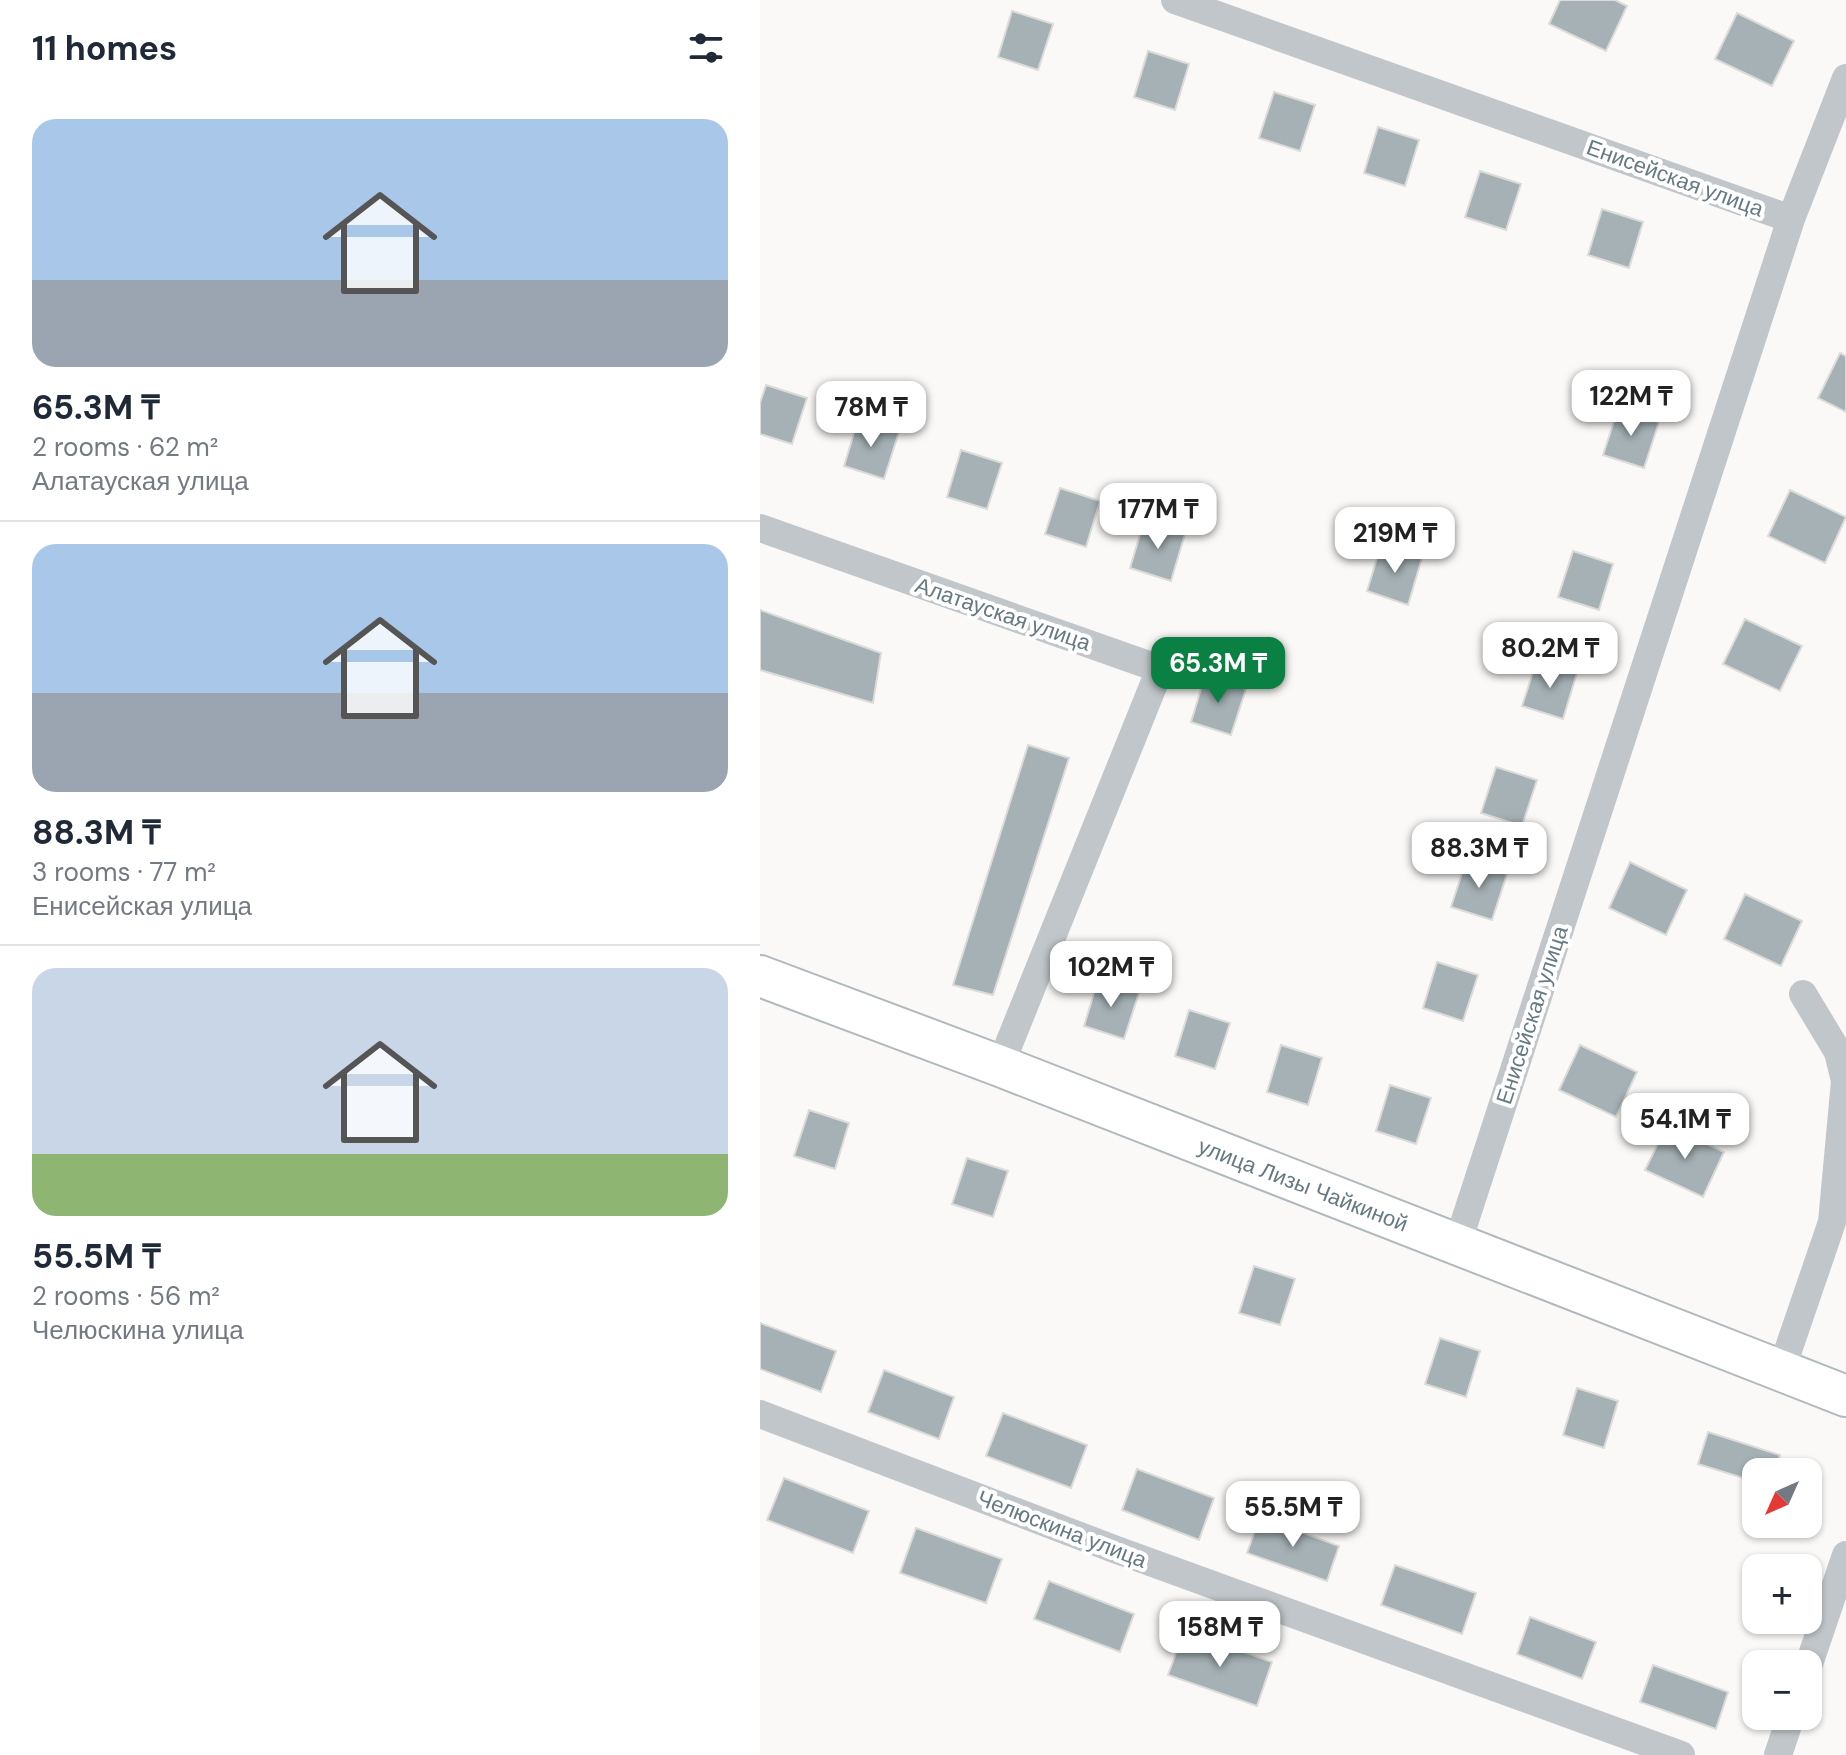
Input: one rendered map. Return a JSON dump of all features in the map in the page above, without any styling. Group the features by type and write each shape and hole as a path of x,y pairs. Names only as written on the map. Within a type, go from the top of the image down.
{"street":[{"name":"Енисейская улица","path":"1175,0 1791,219 1457,1245"},
{"path":"1791,219 1843,96"},
{"name":"Алатауская улица","path":"760,528 1160,669 1000,1066"},
{"name":"улица Лизы Чайкиной","path":"760,976 1000,1066 1846,1396"},
{"path":"1781,1371 1832,1222 1845,1081 1838,1052 1803,994"},
{"name":"Челюскина улица","path":"760,1414 1114,1549 1681,1755"},
{"path":"1814,1650 1846,1555"},
{"path":"1778,1755 1786,1730"}],"building":[{"path":"1560,0 1615,0 1627,6 1606,51 1549,24"},
{"path":"1012,11 1053,24 1038,70 998,57"},
{"path":"1737,13 1794,41 1772,86 1715,59"},
{"path":"1148,51 1189,64 1175,110 1134,97"},
{"path":"1274,92 1315,105 1300,151 1259,138"},
{"path":"1378,127 1419,140 1405,186 1364,173"},
{"path":"1480,171 1521,184 1506,230 1465,217"},
{"path":"1602,209 1643,222 1629,268 1588,255"},
{"path":"1840,353 1846,356 1846,412 1818,398"},
{"path":"766,385 807,398 792,444 760,434 760,403"},
{"path":"1618,409 1659,422 1644,468 1603,455"},
{"path":"858,420 899,432 884,479 844,466"},
{"path":"961,450 1002,463 987,509 947,497"},
{"path":"1060,488 1100,501 1086,547 1045,534"},
{"path":"1790,490 1846,517 1825,563 1768,536"},
{"path":"1144,521 1185,534 1171,581 1130,568"},
{"path":"1381,545 1422,558 1408,605 1367,591"},
{"path":"1573,551 1613,564 1599,610 1558,597"},
{"path":"760,610 881,653 873,703 760,670"},
{"path":"1745,619 1802,646 1780,691 1723,664"},
{"path":"1537,660 1577,673 1563,719 1522,706"},
{"path":"1205,676 1246,689 1231,735 1191,722"},
{"path":"1028,745 1069,758 993,995 953,985"},
{"path":"1496,767 1537,780 1522,826 1481,813"},
{"path":"1466,861 1507,874 1492,920 1451,907"},
{"path":"1630,862 1687,890 1666,935 1609,908"},
{"path":"1745,894 1802,921 1781,966 1724,939"},
{"path":"1437,962 1478,975 1463,1021 1423,1008"},
{"path":"1098,980 1139,993 1124,1039 1084,1026"},
{"path":"1189,1010 1230,1023 1215,1069 1175,1056"},
{"path":"1281,1045 1322,1058 1308,1105 1267,1092"},
{"path":"1580,1045 1637,1072 1616,1117 1559,1090"},
{"path":"1390,1085 1431,1098 1416,1144 1376,1131"},
{"path":"809,1110 849,1123 835,1169 794,1156"},
{"path":"1667,1125 1724,1152 1703,1197 1645,1170"},
{"path":"967,1158 1008,1171 993,1217 952,1204"},
{"path":"1254,1266 1295,1279 1280,1325 1239,1313"},
{"path":"760,1323 836,1351 821,1392 760,1369"},
{"path":"1440,1338 1480,1351 1466,1397 1425,1384"},
{"path":"884,1370 954,1397 939,1439 868,1412"},
{"path":"1577,1388 1618,1401 1604,1448 1563,1435"},
{"path":"1003,1413 1087,1445 1071,1488 986,1456"},
{"path":"1708,1432 1780,1455 1779,1458 1742,1458 1742,1478 1698,1464"},
{"path":"1137,1469 1214,1498 1199,1540 1122,1510"},
{"path":"784,1478 869,1511 853,1553 767,1520"},
{"path":"1260,1517 1339,1546 1327,1581 1247,1553"},
{"path":"916,1528 1002,1559 986,1603 900,1573"},
{"path":"1395,1565 1476,1593 1462,1634 1381,1605"},
{"path":"1049,1581 1134,1614 1120,1652 1034,1619"},
{"path":"1530,1617 1596,1642 1582,1679 1517,1654"},
{"path":"1184,1631 1272,1662 1257,1706 1168,1675"},
{"path":"1653,1665 1728,1692 1716,1729 1640,1702"}]}
